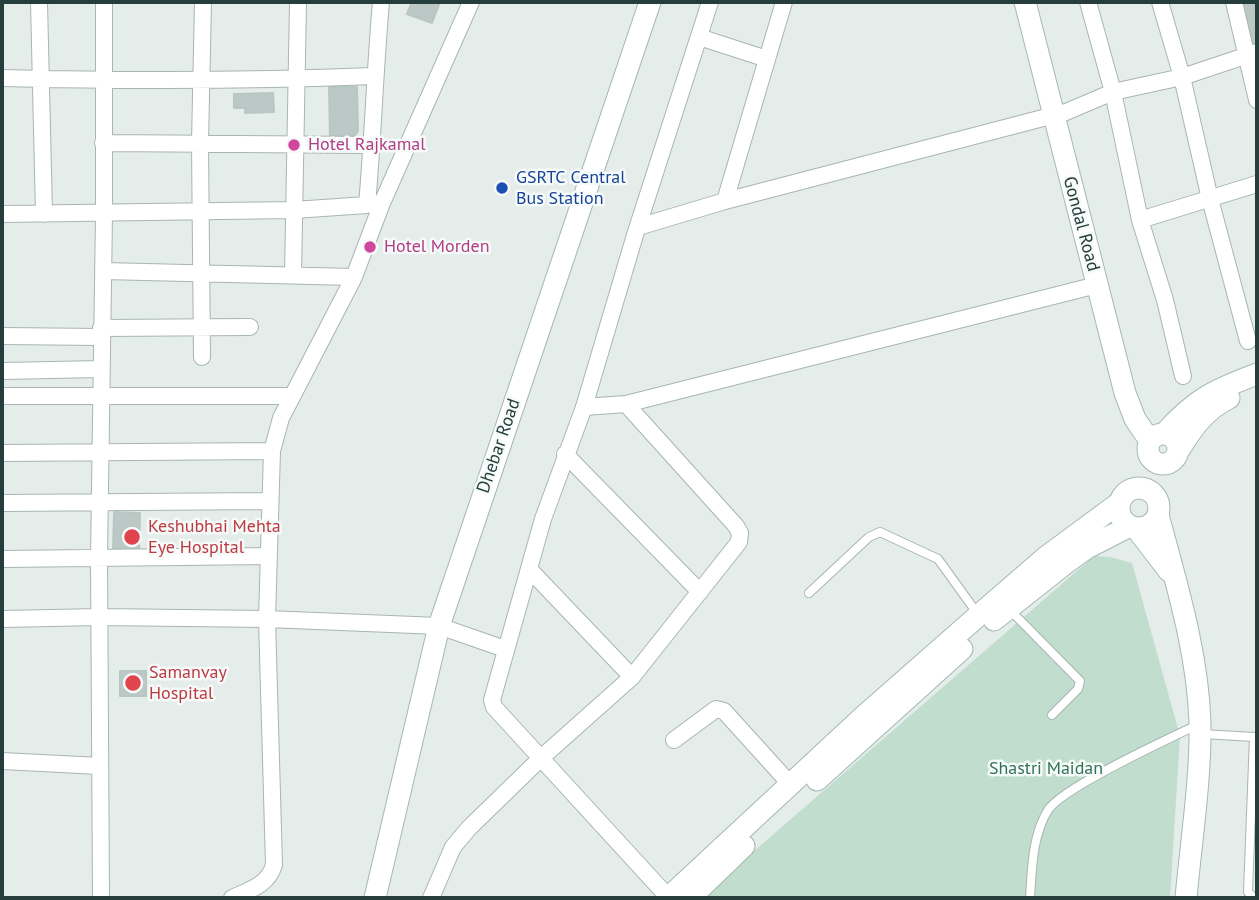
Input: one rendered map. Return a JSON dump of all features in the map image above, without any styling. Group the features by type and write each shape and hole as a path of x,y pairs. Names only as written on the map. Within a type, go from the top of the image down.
{"main road":[{"name":"Dhebar Road","path":"375,898 439,626 650,2"},
{"name":"Gondal Road","path":"1025,2 1135,381 1161,447"},
{"name":"Gondal Road","path":"1040,2 1059,114 1097,285 1129,405 1161,447"},
{"path":"1175,578 1133,527 1120,517 1126,496 1140,472 1190,406 1208,394 1257,374"},
{"path":"690,898 766,825 1009,609 1087,548 1133,527 1149,525 1156,505 1161,447 1213,406 1257,387"},
{"path":"668,898 864,716 1046,557 1126,496 1146,489 1156,505 1193,662 1199,729 1186,898"}],"street":[{"path":"39,2 44,214"},
{"path":"101,898 99,558 104,2"},
{"path":"202,356 203,2"},
{"path":"293,275 298,2"},
{"path":"374,204 374,76 381,2"},
{"path":"232,898 264,883 271,875 274,865 267,619 272,451 275,432 354,277 374,204 471,2"},
{"path":"668,898 494,707 492,699 528,569 565,454 584,407 710,2"},
{"path":"725,201 784,2"},
{"path":"1088,2 1113,92 1140,220 1165,300 1183,376"},
{"path":"1160,2 1182,76 1210,199 1248,341"},
{"path":"1234,2 1252,54 1257,100"},
{"path":"699,37 767,59"},
{"path":"638,227 725,201 1059,114 1113,92 1182,76 1252,54"},
{"path":"2,78 297,79 374,76"},
{"path":"103,143 372,145"},
{"path":"1140,220 1257,184"},
{"path":"2,215 294,209 374,204"},
{"path":"103,271 354,277"},
{"path":"584,407 625,404 1097,285"},
{"path":"2,335 250,327"},
{"path":"2,371 101,369"},
{"path":"2,396 291,396"},
{"path":"431,898 448,857 461,837 541,758 632,677 739,542 740,533 736,526 625,404"},
{"path":"2,453 272,451"},
{"path":"565,454 700,592"},
{"path":"2,503 270,501"},
{"path":"2,559 269,556"},
{"path":"528,569 632,677"},
{"path":"2,619 267,619 439,626 505,649"},
{"path":"674,740 709,713 716,709 724,711 791,785"},
{"path":"2,761 100,766"}],"lane":[{"path":"809,593 869,537 880,532 938,559 979,615"},
{"path":"1009,609 1080,681 1078,689 1052,715"},
{"path":"1030,898 1033,855 1039,830 1049,808 1069,792 1199,729 1256,737 1248,892 1254,898"}],"green space":[{"name":"Shastri Maidan","path":"1094,556 1132,563 1180,736 1170,898 700,898"}],"building":[{"path":"412,2 440,2 432,23 407,14"},
{"path":"1238,2 1257,2 1257,43 1251,44"},
{"path":"329,87 357,87 358,131 354,137 347,140 330,140"},
{"path":"273,93 274,112 245,113 245,108 234,108 234,94"},
{"path":"114,512 140,513 139,552 113,551"},
{"path":"120,671 146,671 146,696 120,696"}],"place":[{"name":"Hotel Rajkamal","path":"294,145"},
{"name":"GSRTC Central Bus Station","path":"502,188"},
{"name":"Hotel Morden","path":"370,247"},
{"name":"Keshubhai Mehta Eye Hospital","path":"132,537"},
{"name":"Samanvay Hospital","path":"133,683"}]}
